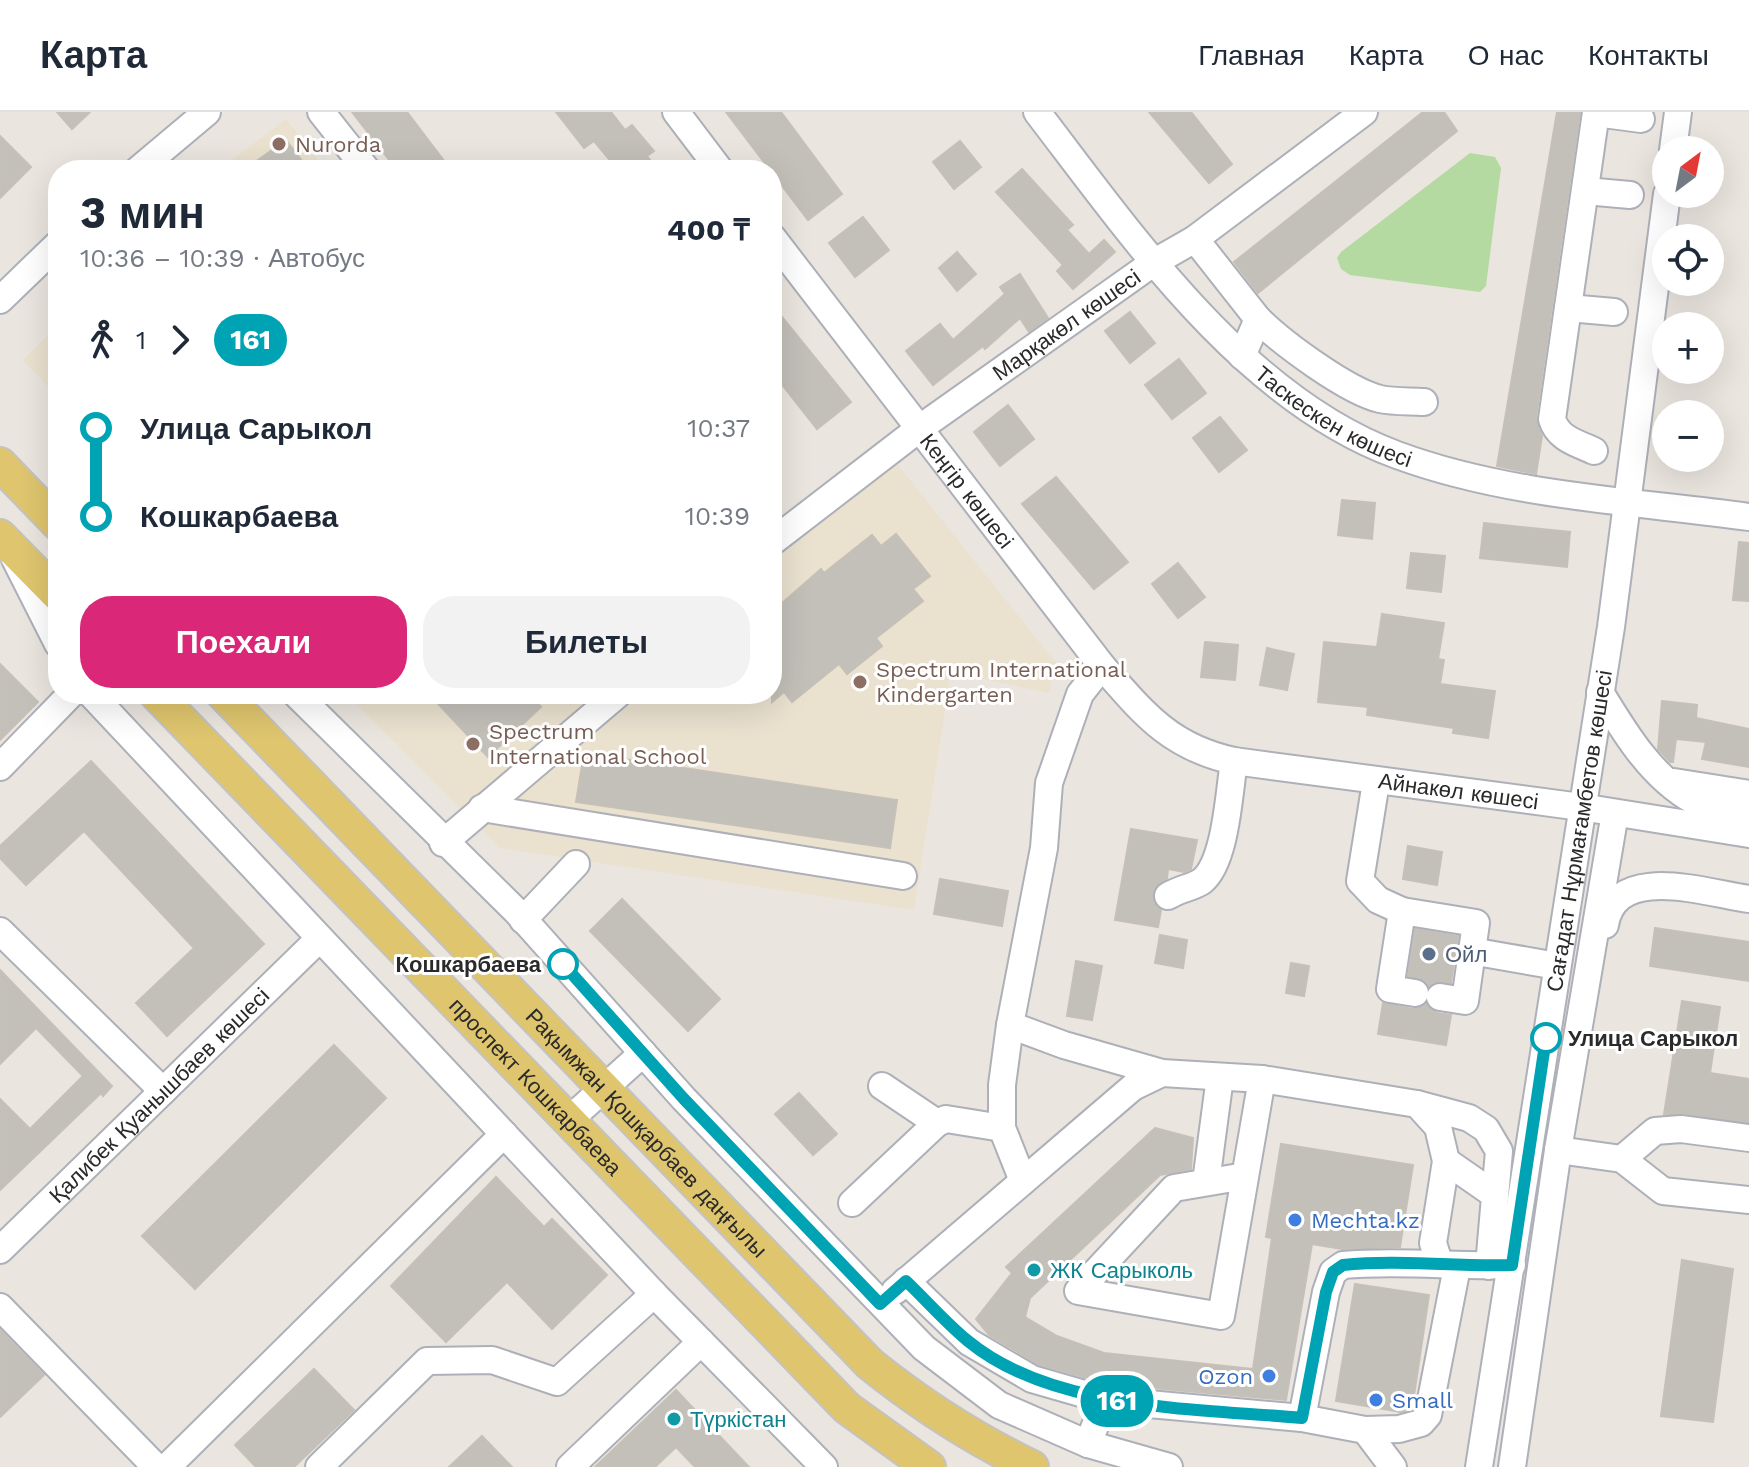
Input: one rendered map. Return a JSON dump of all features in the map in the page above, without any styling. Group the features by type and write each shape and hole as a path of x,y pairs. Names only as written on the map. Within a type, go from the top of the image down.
{"main road":[{"path":"0,464 48,512"},
{"path":"3,539 48,585"},
{"name":"проспект Кошкарбаева","path":"166,704 847,1408 929,1467"},
{"name":"Рақымжан Қошқарбаев даңғылы","path":"233,704 870,1364 935,1414 981,1442 1032,1467"}],"street":[{"path":"150,160 207,112"},
{"path":"321,112 359,160"},
{"path":"676,112 712,160"},
{"name":"Таскескен көшесі","path":"1037,112 1153,263 1242,356 1301,405 1395,454 1494,483 1749,517"},
{"name":"Марқакөл көшесі","path":"782,534 920,428 1153,263 1195,239 1364,112"},
{"path":"1594,451 1565,438 1555,430 1552,419 1596,112 1641,119"},
{"path":"1675,136 1678,112"},
{"path":"1585,191 1630,195"},
{"name":"Сағадат Нұрмағамбетов көшесі","path":"1479,1467 1500,1266 1557,966 1600,692 1665,208"},
{"path":"1195,239 1273,334 1356,389 1380,399 1424,402"},
{"name":"Кеңгір көшесі","path":"782,250 1102,666 1147,718 1171,738"},
{"path":"0,300 48,254"},
{"path":"1568,308 1614,312"},
{"path":"1242,356 1258,319"},
{"path":"3,539 48,625"},
{"path":"1023,1181 1002,1128 1002,1085 1010,1025 1044,848 1049,783 1080,694 1102,666"},
{"path":"1600,692 1641,755 1666,781 1696,803 1749,818"},
{"path":"0,767 61,704"},
{"path":"100,704 654,1294 824,1467"},
{"path":"306,704 523,920 643,1053 924,1348 999,1405 1088,1444 1169,1467"},
{"path":"443,843 602,704"},
{"name":"Айнакөл көшесі","path":"1171,738 1192,749 1234,761 1581,807 1749,834"},
{"path":"1168,896 1182,887 1202,881 1217,864 1234,761"},
{"path":"1666,781 1749,794"},
{"path":"1376,782 1360,881 1378,900 1402,911 1476,923 1465,1001 1390,989 1402,911"},
{"path":"482,808 903,876"},
{"name":"Сағадат Нұрмағамбетов көшесі","path":"1512,1467 1558,1150 1615,813"},
{"path":"523,920 576,864"},
{"path":"1572,1068 1589,1030 1607,914 1614,901 1640,885 1749,899"},
{"path":"0,931 163,1091"},
{"name":"Қалибек Қуанышбаев көшесі","path":"0,1250 319,939"},
{"path":"1471,951 1557,966"},
{"path":"1010,1025 1064,1045 1162,1073 1262,1079 1417,1104 1469,1118 1486,1129 1499,1151 1495,1195 1500,1266 1343,1265 1333,1272 1326,1292 1302,1418"},
{"path":"570,1119 643,1053"},
{"path":"880,1304 1133,1087 1162,1073"},
{"path":"1206,1182 1220,1077"},
{"path":"1245,1176 1174,1188 1078,1291 1221,1316 1262,1079"},
{"path":"882,1086 937,1123"},
{"path":"906,1281 969,1342 1032,1379 1105,1400 1302,1418 1365,1430 1399,1429 1421,1423 1428,1415 1448,1264 1433,1243 1446,1161 1438,1127 1417,1104"},
{"path":"852,1203 937,1123 946,1119 1002,1128"},
{"path":"1622,1159 1655,1131 1681,1129 1749,1138"},
{"path":"167,1467 504,1134"},
{"path":"1558,1150 1622,1159 1663,1191 1749,1200"},
{"path":"1446,1161 1495,1195"},
{"path":"319,1467 427,1361 492,1360 557,1382 654,1294"},
{"path":"0,1307 156,1467"},
{"path":"570,1467 701,1342"},
{"path":"1088,1444 1105,1400"},
{"path":"1365,1430 1393,1467"}],"shaded area":[{"name":"Nurorda","path":"286,119 318,160 232,160"},
{"path":"48,335 48,386 23,360"},
{"name":"Spectrum International Kindergarten","path":"893,459 1056,663 1049,693 951,672 914,910 500,848 356,704 782,704 782,544"}],"green space":[{"path":"1470,153 1495,157 1501,168 1486,286 1480,292 1350,275 1341,269 1337,258 1341,252"}],"building":[{"path":"57,112 90,112 72,129"},
{"path":"352,112 407,112 443,160 389,160"},
{"path":"556,112 611,112 625,130 632,125 654,151 647,156 650,160 610,160 594,141 584,148"},
{"path":"726,112 781,112 842,194 808,220 782,186 782,160 762,160"},
{"path":"1149,112 1191,112 1232,164 1209,183"},
{"path":"1423,112 1444,112 1457,131 1258,293 1234,262"},
{"path":"1557,112 1580,112 1536,417 1542,436 1536,474 1497,466"},
{"path":"0,136 31,167 0,198"},
{"path":"286,140 301,160 258,160"},
{"path":"960,141 981,167 954,189 933,162"},
{"path":"1022,169 1073,225 1067,230 1089,254 1104,240 1115,252 1073,289 1057,271 1063,265 996,192"},
{"path":"863,217 889,250 855,277 829,243"},
{"path":"957,252 976,274 957,291 939,268"},
{"path":"1020,274 1048,318 1029,332 1020,318 985,349 983,346 933,385 906,351 940,324 953,340 1005,294 1000,287"},
{"path":"1130,312 1155,343 1130,363 1105,331"},
{"path":"782,317 851,402 817,429 782,385"},
{"path":"1179,359 1206,393 1172,419 1145,385"},
{"path":"1008,405 1034,439 1000,466 974,432"},
{"path":"1220,417 1247,450 1219,472 1193,438"},
{"path":"1056,477 1128,562 1094,589 1022,504"},
{"path":"1342,500 1375,503 1372,539 1338,535"},
{"path":"1484,523 1570,532 1567,567 1480,558"},
{"path":"896,534 930,576 913,589 923,601 876,638 882,646 847,674 839,664 792,702 784,692 782,694 782,603 821,569 824,573 872,535 881,546"},
{"path":"1739,542 1749,543 1749,601 1733,600"},
{"path":"1411,553 1445,556 1441,592 1407,588"},
{"path":"1178,563 1205,597 1178,618 1152,584"},
{"path":"1382,614 1444,623 1438,659 1444,660 1440,684 1495,691 1488,738 1453,733 1454,728 1367,715 1368,707 1318,702 1324,642 1377,647"},
{"path":"1205,642 1238,645 1235,680 1201,677"},
{"path":"1267,648 1294,654 1287,690 1260,685"},
{"path":"0,664 38,702 0,740"},
{"path":"1662,701 1697,705 1696,718 1749,729 1749,767 1702,759 1706,742 1676,739 1673,762 1670,762 1658,749"},
{"path":"438,704 538,704 541,707 488,757"},
{"path":"584,753 897,800 890,848 576,802"},
{"path":"91,761 264,944 167,1036 136,1003 194,948 84,831 26,885 0,858 0,846"},
{"path":"1131,829 1197,840 1191,869 1184,872 1168,869 1167,879 1154,889 1154,903 1161,910 1158,927 1115,920"},
{"path":"1408,846 1442,852 1437,885 1403,879"},
{"path":"940,879 1008,891 1002,926 934,914"},
{"path":"622,899 720,999 688,1031 590,931"},
{"path":"1655,928 1749,942 1749,981 1650,966"},
{"path":"1415,929 1458,936 1451,983 1435,982 1429,986 1424,980 1408,976"},
{"path":"1160,935 1187,940 1183,968 1155,963"},
{"path":"1076,961 1102,966 1092,1020 1067,1016"},
{"path":"1291,963 1309,966 1304,996 1286,993"},
{"path":"0,970 112,1086 0,1190 0,1099 30,1129 83,1076 36,1028 0,1064"},
{"path":"1682,1001 1720,1007 1710,1073 1749,1079 1749,1122 1664,1114"},
{"path":"1383,1003 1412,1009 1426,1004 1437,1013 1451,1015 1446,1045 1378,1034"},
{"path":"334,1045 386,1098 195,1289 142,1236"},
{"path":"799,1093 837,1134 813,1155 775,1114"},
{"name":"ЖК Сарыколь","path":"1155,1128 1193,1138 1191,1169 1160,1175 1030,1298 1025,1317 1057,1336 1104,1353 1253,1369 1272,1238 1266,1237 1281,1144 1413,1165 1400,1247 1342,1249 1312,1244 1286,1400 1108,1384 1038,1364 989,1335 976,1319 1012,1273 1006,1267"},
{"path":"496,1177 544,1227 552,1219 607,1275 552,1329 507,1282 446,1342 391,1286"},
{"path":"1682,1260 1733,1269 1713,1422 1661,1416"},
{"path":"1355,1284 1429,1295 1412,1409 1401,1412 1336,1401"},
{"path":"0,1330 44,1375 0,1417"},
{"path":"314,1369 354,1410 294,1467 256,1467 235,1445"},
{"name":"Түркістан","path":"676,1390 749,1467 695,1467 676,1447 655,1467 595,1467"},
{"path":"482,1436 512,1467 449,1467"}],"bus line":[{"name":"161","path":"563,964 684,1099 880,1304 906,1281 969,1342 1032,1379 1105,1400 1302,1418 1326,1292 1333,1272 1343,1265 1369,1262 1439,1262 1457,1267 1512,1265 1546,1038"}],"place":[{"name":"Nurorda","path":"279,144"},
{"name":"Spectrum International Kindergarten","path":"860,682"},
{"name":"Spectrum International School","path":"473,744"},
{"name":"Ойл","path":"1429,954"},
{"name":"Кошкарбаева","path":"563,964"},
{"name":"Улица Сарыкол","path":"1546,1038"},
{"name":"Mechta.kz","path":"1295,1220"},
{"name":"ЖК Сарыколь","path":"1034,1270"},
{"name":"Ozon","path":"1269,1376"},
{"name":"Small","path":"1376,1400"},
{"name":"Түркістан","path":"674,1419"}]}
